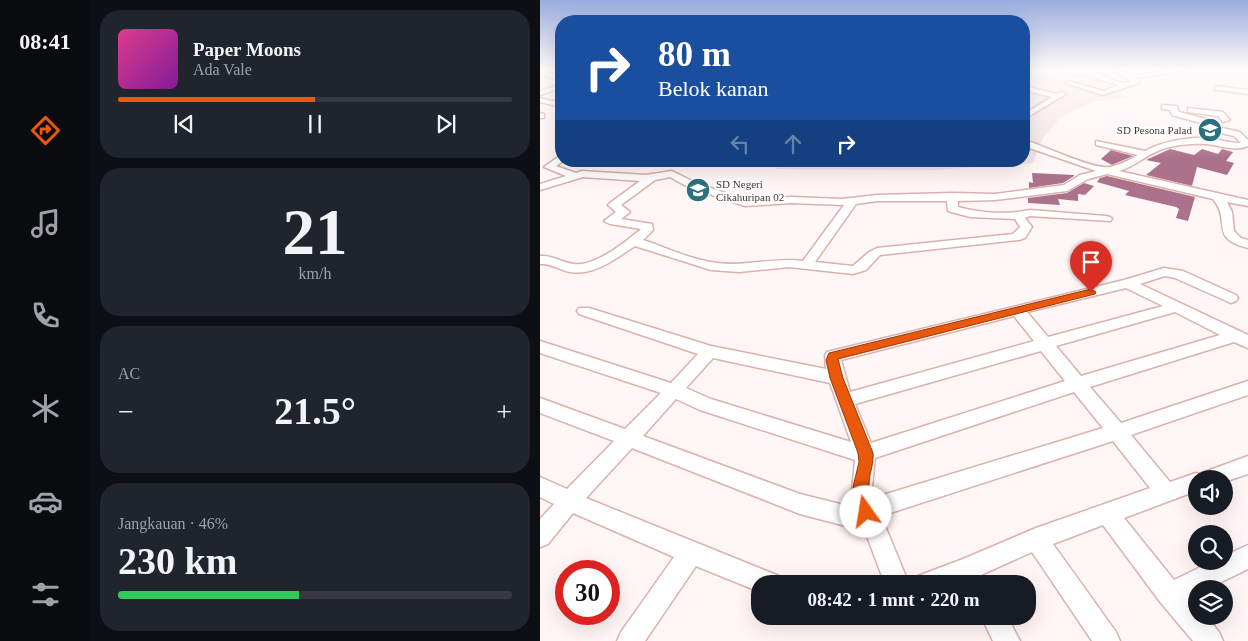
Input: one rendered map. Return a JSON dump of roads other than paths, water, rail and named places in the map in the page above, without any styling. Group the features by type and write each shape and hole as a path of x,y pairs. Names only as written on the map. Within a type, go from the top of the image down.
{"street":[{"path":"1030,113 1054,99"},
{"path":"540,100 555,104"},
{"path":"1165,106 1220,114 1226,120"},
{"path":"540,187 573,175 595,174 652,177 668,174 677,176 692,185 745,203 791,200 852,202 869,198 994,197 1055,191 1071,187 1084,177 1125,166 1157,148 1205,141 1241,146 1247,143 1237,134 1215,129 1208,122 1180,116 1175,113 1174,108"},
{"path":"1100,143 1147,154"},
{"path":"1030,146 1107,171 1217,197 1248,202"},
{"path":"1030,154 1045,152"},
{"path":"555,163 549,168 573,175"},
{"path":"668,174 670,167"},
{"path":"540,260 582,269 596,264 634,241 648,230 648,227 611,222 611,219 624,212 613,206 652,177"},
{"path":"953,196 951,207 956,211 992,215 1018,216 1027,213 1106,219"},
{"path":"1217,197 1226,208 1228,234 1232,238 1248,244"},
{"path":"807,264 852,202"},
{"path":"634,241 716,267 807,264 840,270 853,270 862,268 874,253 877,252 1015,237 1021,235 1026,227 1018,216"},
{"path":"893,575 870,517 861,487 866,462 865,453 837,378 832,360 833,356 1128,283 1156,274 1178,274 1231,298"},
{"path":"1128,283 1242,339"},
{"path":"846,400 1176,307"},
{"path":"1017,310 1166,492"},
{"path":"584,311 710,352 837,378"},
{"path":"540,347 673,390 706,405 865,453 1077,384 1242,339"},
{"path":"540,536 569,502 710,352"},
{"path":"540,405 800,504 870,517 1248,388"},
{"path":"1233,470 1248,465"},
{"path":"973,575 1036,539 1188,485"},
{"path":"540,487 569,502 751,576"},
{"path":"1108,514 1170,594 1210,641"},
{"path":"1036,539 1107,641"},
{"path":"630,641 691,553"},
{"path":"1170,594 1248,557"},
{"path":"998,625 1007,641"}],"place":[{"name":"SD Pesona Palad","path":"1210,130"},
{"name":"SD Negeri Cikahuripan 02","path":"698,190"}]}
